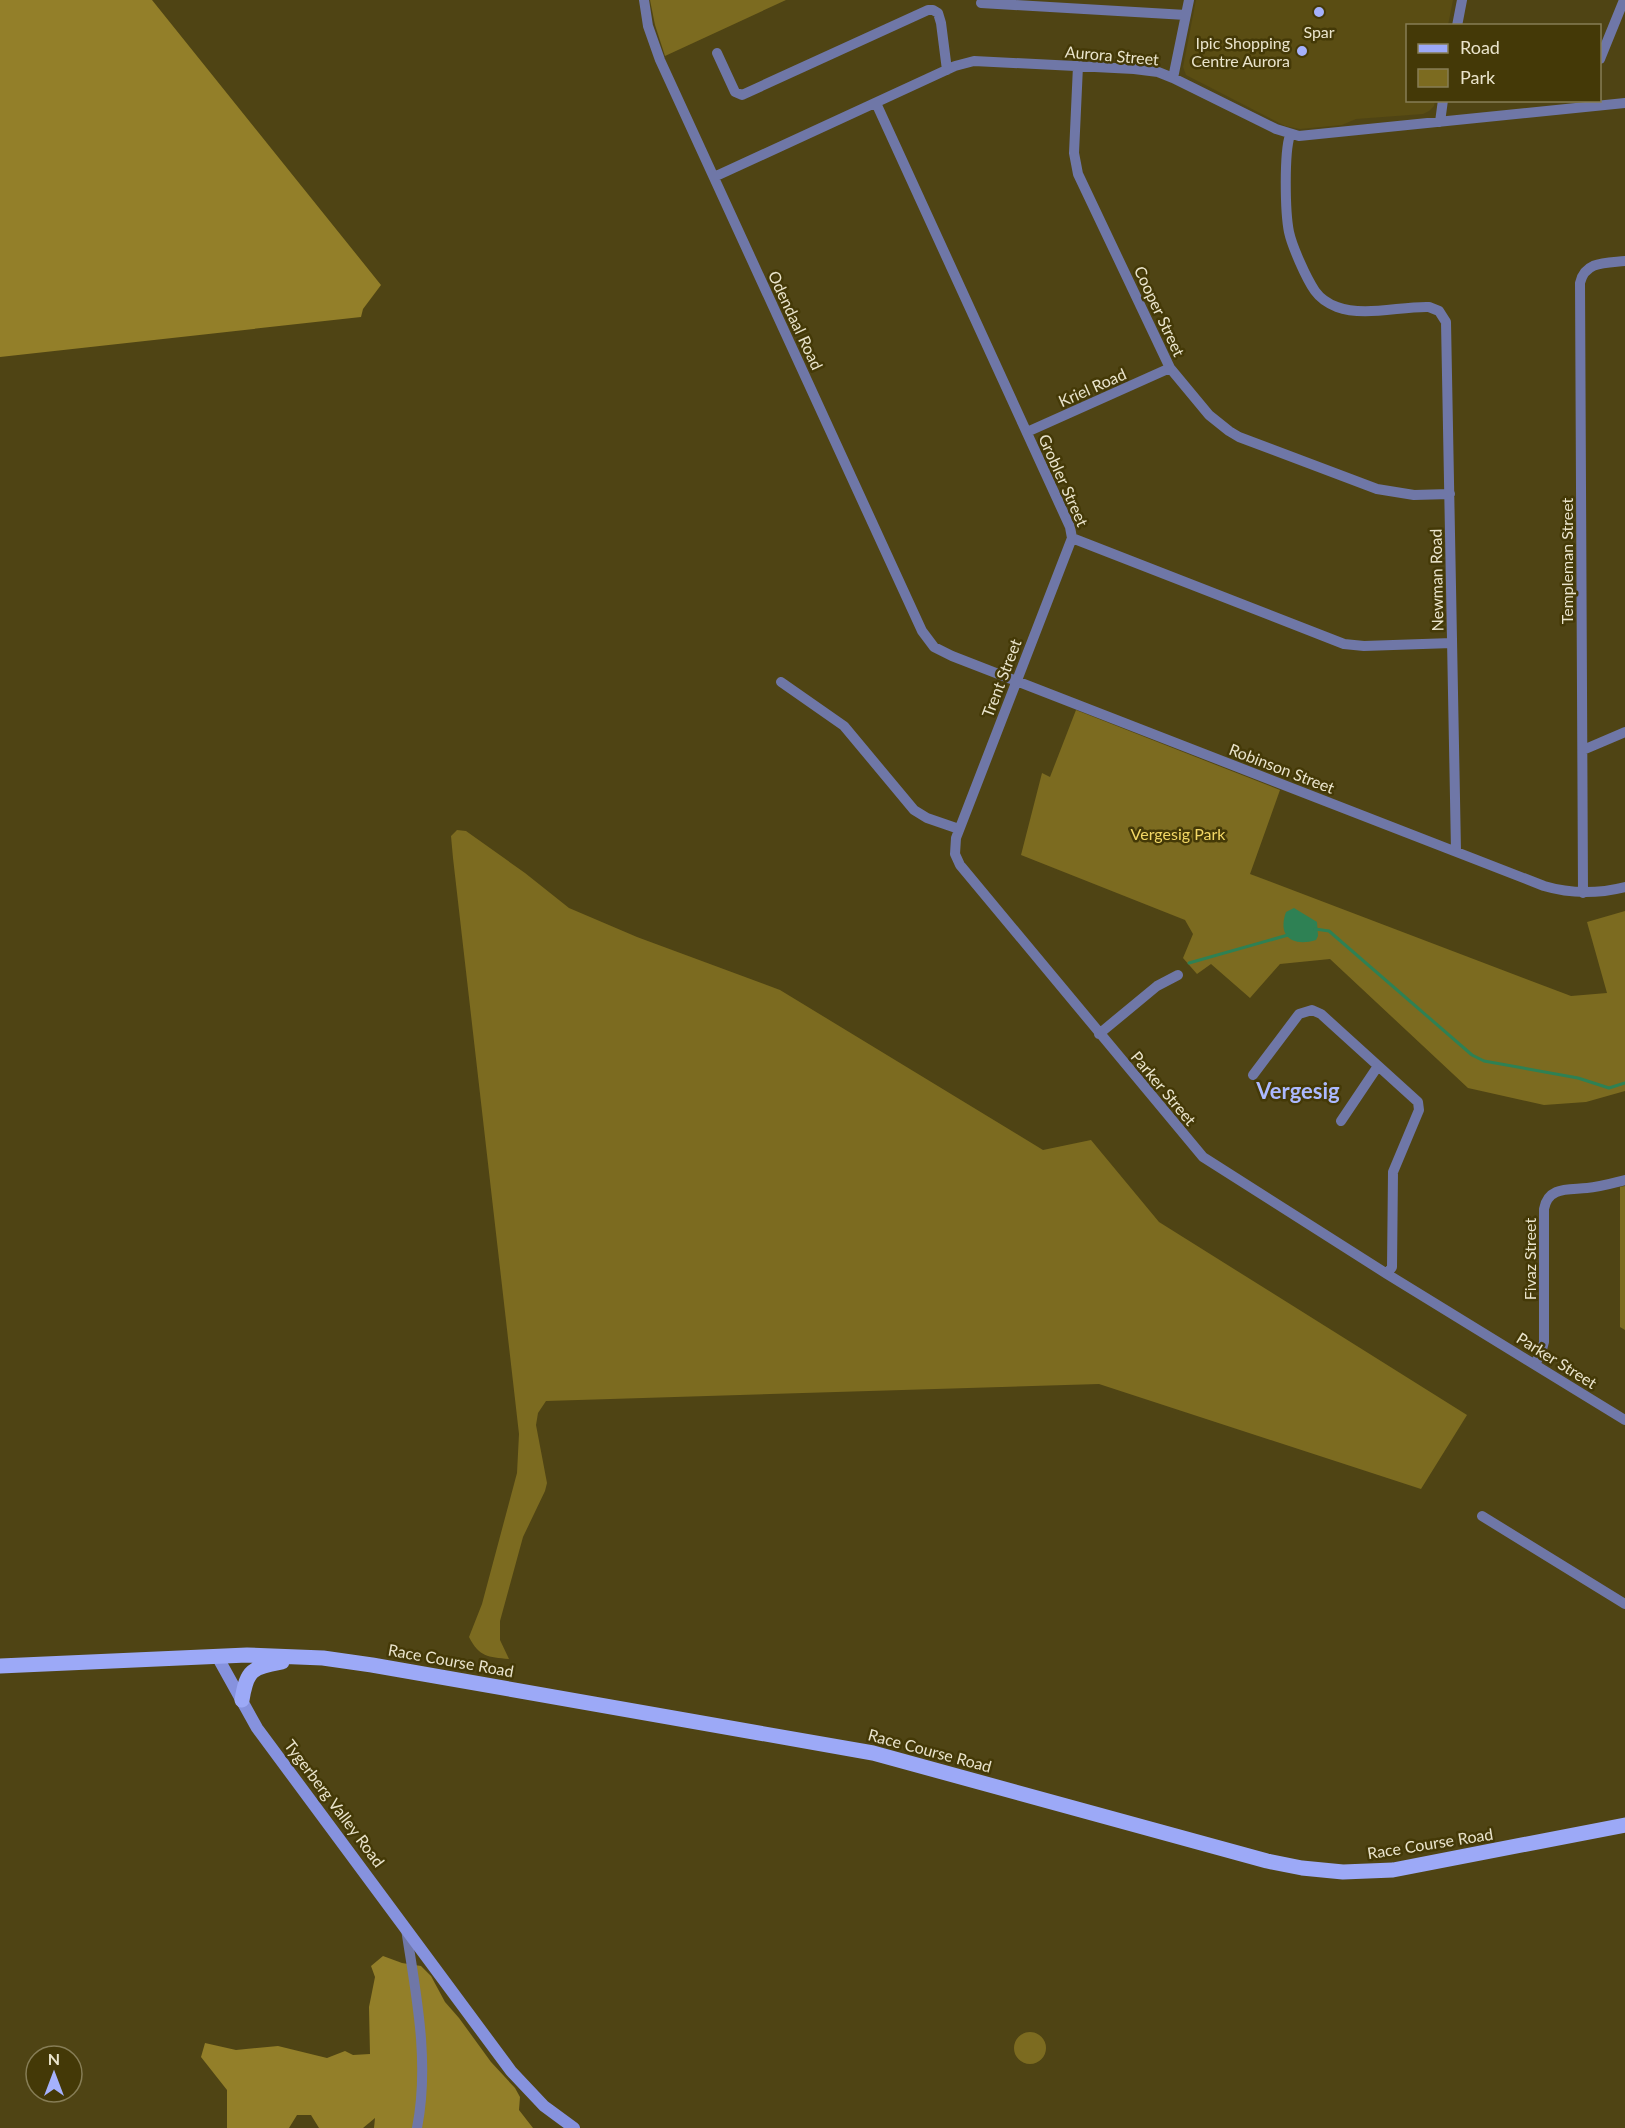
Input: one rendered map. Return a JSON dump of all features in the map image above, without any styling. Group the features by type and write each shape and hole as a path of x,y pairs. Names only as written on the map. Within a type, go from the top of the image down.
{"main road":[{"name":"Race Course Road","path":"217,1656 305,1657 372,1665 863,1751 1234,1853 1302,1868 1342,1872 1393,1870 1625,1824"},
{"path":"0,1666 217,1656"},
{"name":"Tygerberg Valley Road","path":"217,1656 257,1728 511,2071 544,2106 568,2127"},
{"path":"242,1700 245,1682 255,1668 305,1657"}],"street":[{"name":"Odendaal Road","path":"644,0 654,45 922,631 934,647"},
{"path":"1173,78 1189,0"},
{"path":"1457,24 1462,0"},
{"path":"1601,54 1624,0"},
{"path":"981,3 1186,15"},
{"path":"717,53 735,92 742,95 928,10 933,10 940,17 947,70"},
{"name":"Aurora Street","path":"714,177 968,62 1146,70 1173,78 1290,135 1320,135 1584,104 1625,103"},
{"name":"Cooper Street","path":"1078,66 1074,153 1076,167 1170,368 1209,415 1239,437 1377,489 1414,495 1450,494"},
{"path":"1440,122 1443,102"},
{"name":"Grobler Street","path":"876,103 1070,527 1072,538 1344,644 1364,646 1452,643"},
{"name":"Newman Road","path":"1290,135 1287,144 1289,229 1315,292 1331,305 1352,311 1424,307 1439,311 1447,326 1456,851"},
{"name":"Templeman Street","path":"1583,893 1580,284 1585,272 1592,266 1625,261"},
{"name":"Kriel Road","path":"1027,432 1170,368"},
{"name":"Trent Street","path":"959,829 1072,538"},
{"name":"Robinson Street","path":"934,647 1544,886 1583,893 1603,892 1625,887"},
{"path":"781,682 844,726 914,810 927,819 959,829"},
{"path":"1583,750 1625,732"},
{"name":"Parker Street","path":"959,829 954,849 960,864 1203,1157 1387,1274 1625,1420"},
{"path":"1099,1034 1157,986 1178,975"},
{"path":"1253,1075 1299,1014 1307,1010 1321,1014 1416,1100 1419,1106 1392,1177 1392,1267 1387,1274"},
{"path":"1341,1121 1378,1066"},
{"name":"Fivaz Street","path":"1535,1364 1544,1342 1544,1209 1546,1199 1560,1190 1588,1188 1625,1180"},
{"path":"1482,1516 1625,1604"},
{"path":"406,1928 418,2008 422,2058 417,2128"}],"shaded area":[{"path":"0,0 152,0 381,285 363,309 361,317 0,357"},
{"path":"1196,0 1453,0 1448,24 1406,24 1406,102 1435,102 1434,106 1423,114 1356,119 1342,125 1300,129 1285,126 1186,75 1183,67"},
{"path":"1294,908 1317,922 1316,940 1294,941 1285,934 1286,912"},
{"path":"383,1956 402,1963 421,1966 431,1976 445,2002 491,2062 515,2088 520,2097 519,2110 533,2128 374,2128 375,2118 363,2128 319,2128 311,2115 297,2115 289,2128 227,2128 227,2090 201,2057 205,2043 236,2050 278,2046 327,2058 345,2051 353,2055 370,2054 369,2007 375,1977 371,1966"}],"green space":[{"path":"650,0 786,0 665,56"},
{"name":"Vergesig Park","path":"1076,710 1280,790 1250,874 1571,996 1607,993 1587,922 1625,911 1625,1091 1586,1102 1544,1105 1468,1088 1330,959 1280,964 1250,998 1211,964 1197,974 1183,958 1193,934 1185,920 1021,855 1042,773 1050,777"},
{"path":"457,830 466,831 569,908 637,937 780,990 1043,1150 1091,1140 1159,1222 1467,1415 1421,1489 1099,1384 546,1401 538,1413 536,1425 547,1483 523,1537 500,1621 500,1640 509,1659 485,1655 477,1649 469,1637 482,1604 517,1473 519,1434 453,858 451,836"},
{"path":"1625,1186 1625,1330 1620,1327 1620,1187"},
{"path":"1030,2032 1041,2037 1046,2048 1041,2059 1030,2064 1019,2059 1014,2048 1019,2037"}],"waterway":[{"path":"1315,929 1329,931 1472,1055 1484,1061 1578,1078 1609,1088 1625,1083"},
{"path":"1189,963 1288,935"}],"place":[{"name":"Spar","path":"1319,12"},
{"name":"Ipic Shopping Centre Aurora","path":"1302,51"}],"district":[{"name":"Vergesig","path":"1298,1090"}]}
